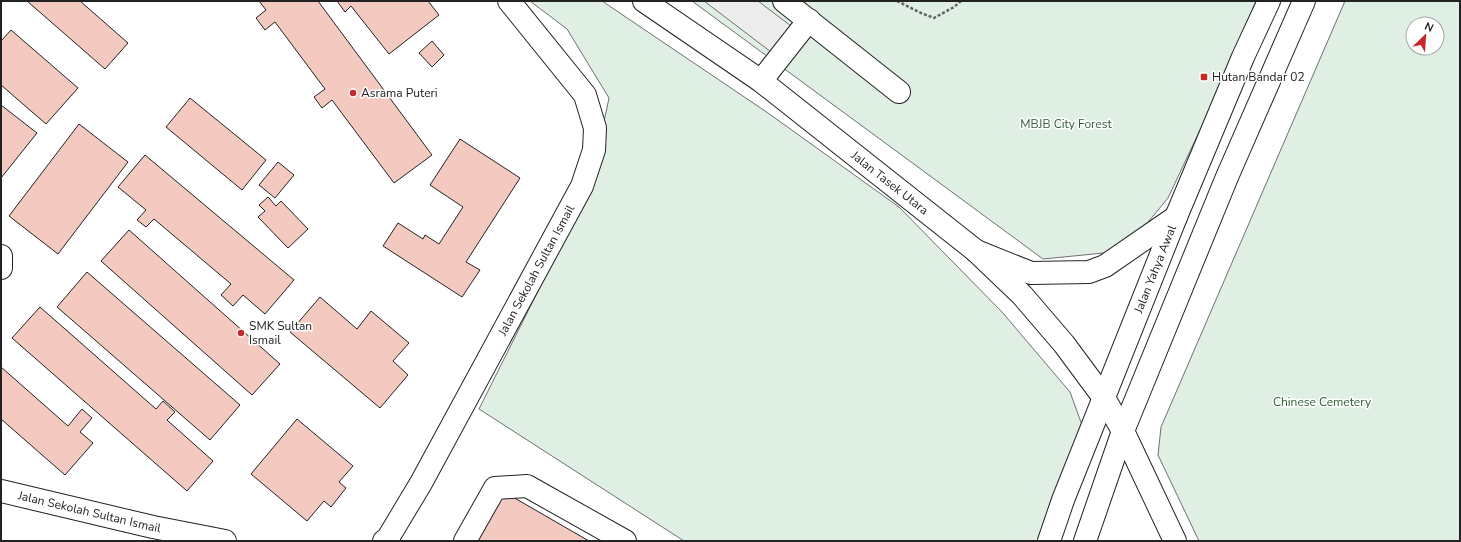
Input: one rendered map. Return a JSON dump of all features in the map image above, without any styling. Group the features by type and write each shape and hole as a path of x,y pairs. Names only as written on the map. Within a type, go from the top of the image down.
{"street":[{"name":"Jalan Sekolah Sultan Ismail","path":"384,541 388,538 421,483 579,193 594,150 595,128 585,95 509,1"},
{"name":"Jalan Tasek Utara","path":"644,1 761,81 976,251 1022,295 1064,344 1104,398 1123,432 1175,541"},
{"path":"784,1 899,92"},
{"name":"Jalan Yahya Awal","path":"1049,541 1063,500 1176,217 1243,57 1269,1"},
{"path":"1085,541 1123,432 1227,177 1304,1"},
{"path":"761,81 809,20"},
{"path":"976,251 1031,273 1089,272 1105,266 1176,217"},
{"path":"1,256 1,268"},
{"path":"465,541 495,488 527,486 625,541"},
{"name":"Jalan Sekolah Sultan Ismail","path":"1,491 153,527 225,541"}],"path":[{"path":"896,1 921,14 934,18 954,7 961,1"}],"green space":[{"path":"530,1 602,1 768,113 899,207 1002,312 1070,392 1082,425 1042,541 684,541 479,409 590,187 609,98 567,29"},
{"name":"MBJB City Forest","path":"692,1 1256,1 1215,98 1168,198 1124,251 1043,259"},
{"name":"Chinese Cemetery","path":"1345,1 1460,1 1460,541 1199,541 1158,455 1161,427"}],"shaded area":[{"path":"704,1 758,1 791,26 771,52"}],"building":[{"path":"27,1 80,1 128,43 105,69"},
{"name":"Asrama Puteri","path":"259,1 318,1 432,155 394,183 332,100 322,108 314,97 325,89 275,22 265,30 256,18 266,10"},
{"path":"337,1 428,1 439,15 389,54 351,6 345,12"},
{"path":"11,30 78,88 46,124 1,85 1,41"},
{"path":"432,41 444,55 432,67 419,53"},
{"path":"190,98 266,160 242,190 166,127"},
{"path":"1,105 37,133 1,178"},
{"path":"79,124 128,162 58,254 9,216"},
{"path":"460,139 520,178 466,262 480,270 462,297 383,246 398,223 423,239 425,235 439,244 463,207 430,185"},
{"path":"145,155 294,280 265,314 243,295 233,306 221,295 231,284 154,219 146,227 137,220 146,210 118,187"},
{"path":"278,162 294,175 275,198 259,185"},
{"path":"268,197 276,206 281,201 308,229 288,248 258,217 265,211 259,205"},
{"path":"129,230 280,364 252,395 101,261"},
{"path":"87,272 240,405 210,440 57,307"},
{"path":"320,297 357,329 371,311 409,343 393,361 408,375 380,408 290,332"},
{"path":"40,307 156,409 163,401 175,412 167,420 213,461 187,491 12,338"},
{"path":"1,367 68,426 82,409 92,418 80,432 93,443 65,475 1,419"},
{"path":"297,419 353,466 339,482 346,488 331,507 324,501 307,521 251,474"},
{"path":"499,489 589,541 468,541"}],"place":[{"name":"Hutan Bandar 02","path":"1204,77"},
{"name":"Asrama Puteri","path":"353,93"},
{"name":"SMK Sultan Ismail","path":"241,333"}]}
